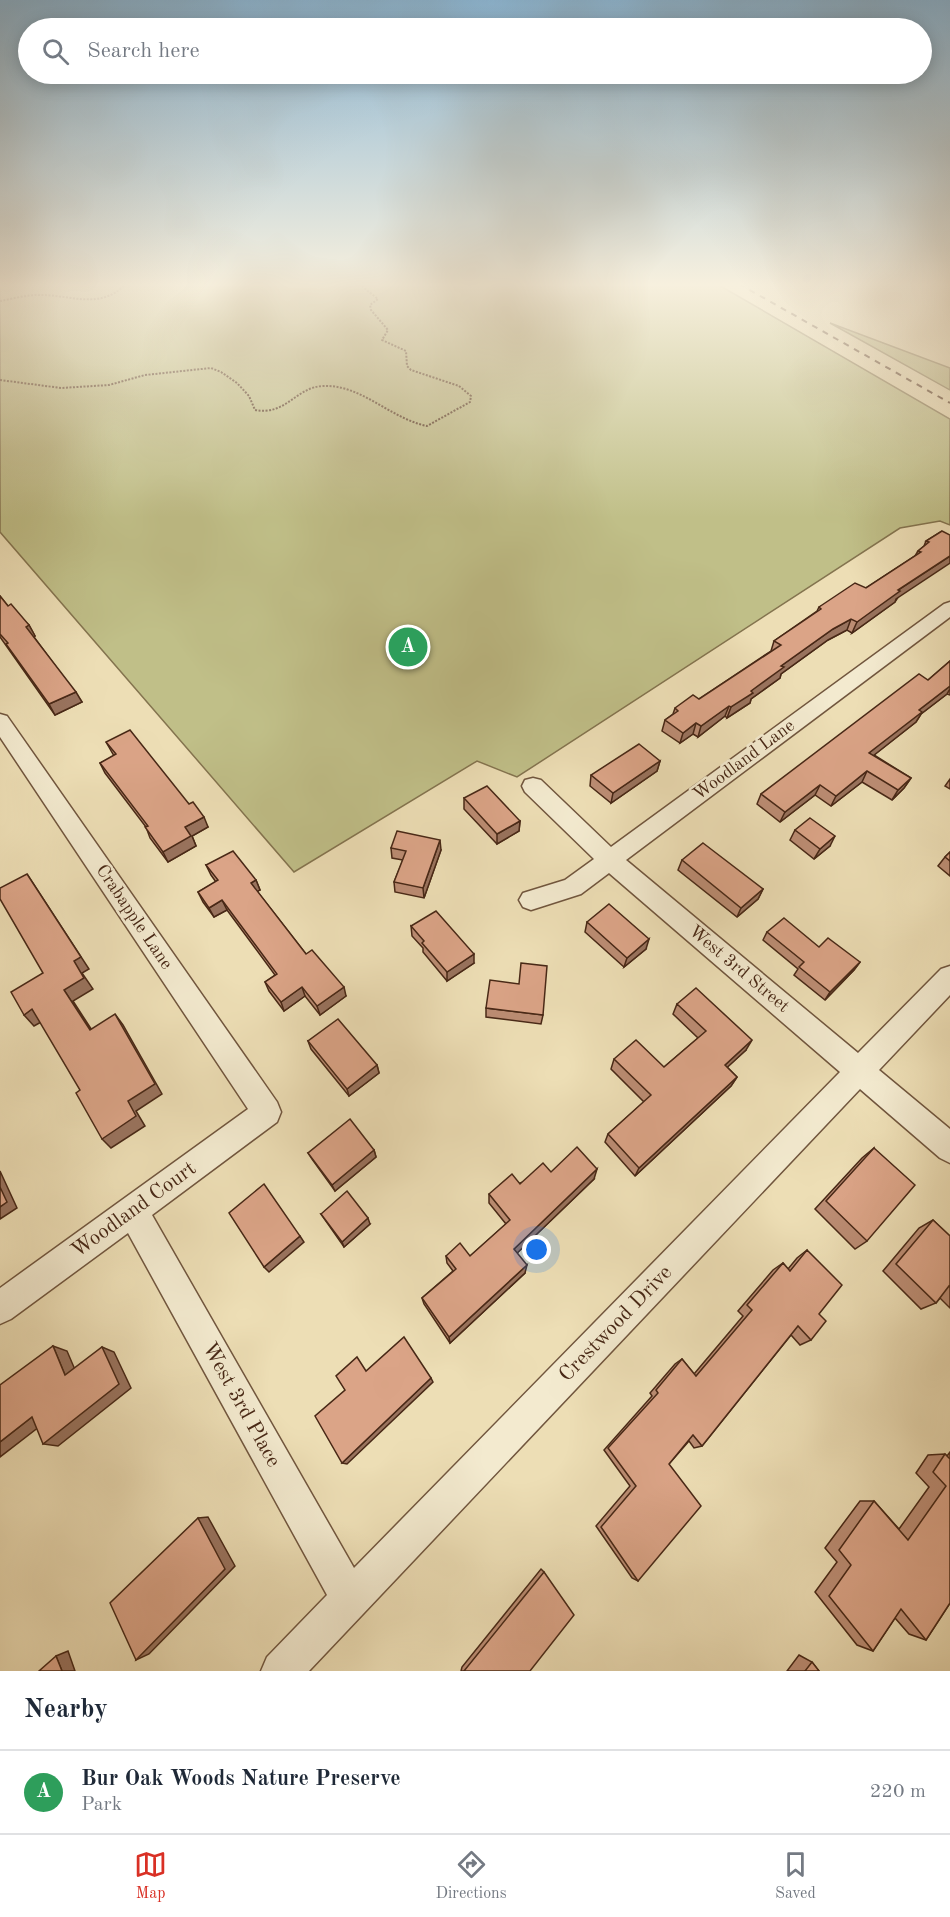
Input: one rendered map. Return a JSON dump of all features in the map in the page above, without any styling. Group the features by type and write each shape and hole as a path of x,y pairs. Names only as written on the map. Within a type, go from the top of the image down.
{"street":[{"name":"Woodland Lane","path":"531,900 573,887 950,608"},
{"name":"Crabapple Lane","path":"0,721 267,1112"},
{"name":"West 3rd Street","path":"533,786 610,860 950,1148"},
{"name":"Crestwood Drive","path":"281,1671 861,1072 950,977"},
{"name":"Woodland Court","path":"0,1308 267,1112"},
{"name":"West 3rd Place","path":"133,1211 350,1599"}],"path":[{"path":"0,380 61,388 109,385 145,375 211,368 218,369 232,379 250,397 255,410 260,412 286,406 317,387 331,387 367,398 402,419 427,426 472,400 468,392 459,386 411,370 407,362"}],"shaded area":[{"path":"0,362 852,362 950,419 950,525 940,521 900,528 517,777 477,761 294,872 0,532"},
{"path":"900,362 934,362 950,368 950,390"}],"building":[{"path":"942,531 950,535 950,556 898,590 900,591 857,622 851,619 833,629 781,666 784,667 751,691 753,693 731,707 729,706 701,726 696,723 683,733 665,720 678,711 675,708 693,695 699,699 781,645 774,641 821,609 819,607 855,583 866,588 921,552 918,551 929,542 926,541"},
{"path":"0,596 8,606 11,604 29,625 26,627 76,692 49,704 0,634"},
{"path":"950,661 950,686 919,710 922,712 869,753 911,778 898,790 867,771 836,796 820,785 785,812 761,794 919,674 928,680"},
{"path":"130,730 189,804 193,802 204,817 185,827 191,836 163,852 145,827 148,826 100,763 116,754 106,742"},
{"path":"639,744 660,761 613,793 591,775"},
{"path":"487,786 520,821 497,834 464,798"},
{"path":"810,818 835,836 820,849 795,830"},
{"path":"397,831 440,840 423,888 394,882 406,851 391,848"},
{"path":"703,843 763,889 741,908 682,860"},
{"path":"233,851 256,880 251,883 306,954 312,950 344,987 317,1006 302,987 281,1002 265,982 277,974 222,900 209,908 198,892 218,880 206,865"},
{"path":"27,874 81,957 74,961 84,978 64,990 90,1030 115,1014 155,1084 128,1101 136,1116 102,1139 76,1093 80,1090 32,1009 24,1015 11,992 43,973 0,899 0,888"},
{"path":"609,904 649,939 627,958 587,922"},
{"path":"436,911 474,954 447,972 422,943 424,941 411,926"},
{"path":"784,918 819,947 828,938 860,962 830,992 799,967 804,962 767,932"},
{"path":"521,963 547,966 543,1015 486,1008 490,980 519,984"},
{"path":"696,988 752,1040 725,1065 737,1077 639,1168 608,1134 651,1095 614,1059 636,1040 664,1067 706,1031 677,1004"},
{"path":"338,1019 377,1065 347,1089 308,1041"},
{"path":"350,1119 374,1150 332,1185 308,1153"},
{"path":"577,1147 597,1169 514,1249 527,1265 449,1337 422,1298 456,1269 446,1256 460,1243 470,1256 510,1220 489,1194 512,1174 520,1184 543,1163 551,1172"},
{"path":"874,1148 915,1185 867,1241 826,1201"},
{"path":"264,1184 300,1236 264,1267 229,1213"},
{"path":"0,1187 7,1202 0,1207"},
{"path":"347,1191 368,1218 342,1242 321,1214"},
{"path":"933,1220 950,1236 950,1287 936,1303 896,1264"},
{"path":"807,1250 842,1285 819,1314 826,1321 811,1340 798,1326 702,1446 693,1435 669,1464 701,1506 638,1581 601,1527 636,1486 608,1448 658,1393 656,1390 682,1359 696,1376 752,1310 747,1305 783,1263 790,1271"},
{"path":"404,1337 431,1378 342,1463 315,1416 345,1390 336,1376 357,1357 366,1371"},
{"path":"53,1346 65,1375 102,1347 119,1384 43,1444 32,1417 0,1442 0,1385"},
{"path":"945,1454 950,1459 950,1603 926,1640 901,1609 873,1651 829,1596 851,1565 839,1550 874,1501 908,1540 946,1486 933,1472"},
{"path":"198,1518 225,1569 136,1660 110,1603"},
{"path":"544,1572 574,1615 530,1671 464,1671"},
{"path":"56,1656 62,1671 39,1671"},
{"path":"812,1662 819,1671 805,1671"}],"railway":[{"path":"877,362 950,403"}],"place":[{"name":"Bur Oak Woods Nature Preserve","path":"408,647"}]}
